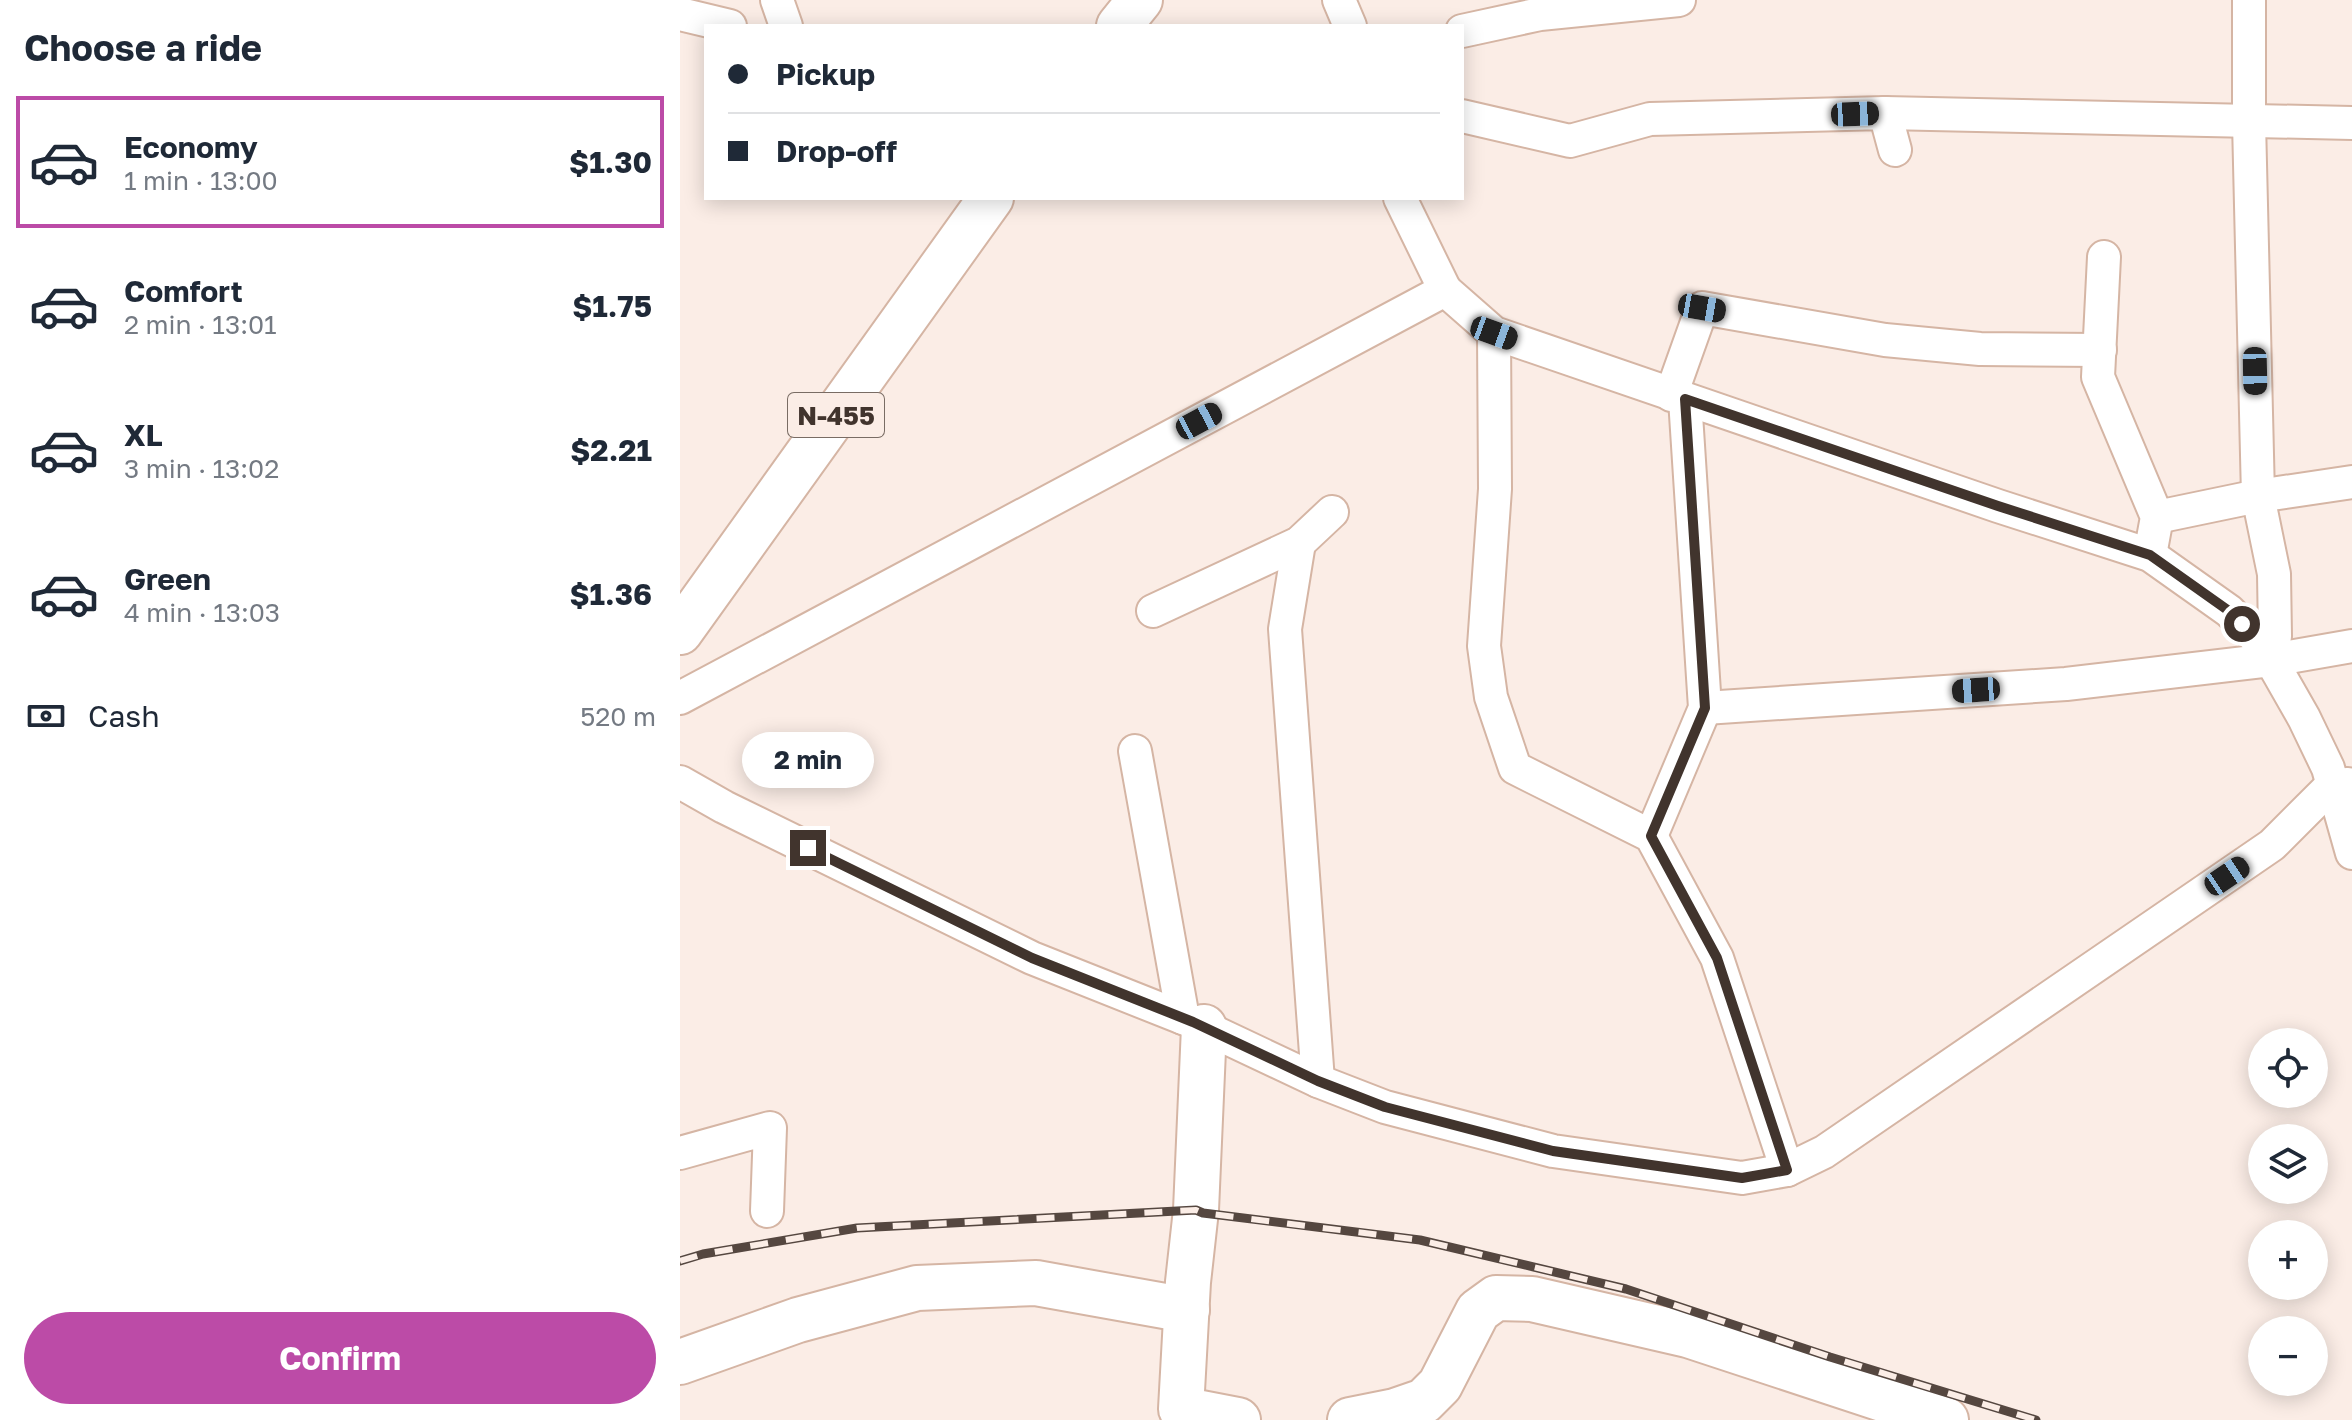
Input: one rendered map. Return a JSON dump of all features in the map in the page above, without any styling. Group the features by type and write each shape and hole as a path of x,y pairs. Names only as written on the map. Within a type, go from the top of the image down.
{"main road":[{"path":"1121,24 1140,0"},
{"name":"N-455","path":"680,632 990,200"},
{"path":"1193,1022 1196,1210 1181,1414 1238,1420"},
{"path":"680,1362 798,1320 917,1288 1036,1283 1187,1310"},
{"path":"1350,1420 1395,1411 1427,1413 1424,1401 1440,1385 1478,1311 1496,1298 1532,1299 1688,1335 1884,1410 1946,1420"}],"street":[{"path":"777,0 785,24"},
{"path":"1339,0 1349,24"},
{"path":"1464,31 1540,14 1679,0"},
{"path":"2249,0 2258,496 2274,574 2275,636 2271,660"},
{"path":"680,14 722,24"},
{"path":"1885,113 1895,150"},
{"path":"1464,116 1570,141 1650,119 1885,113 2352,123"},
{"path":"1401,200 1445,290 1494,333 2150,555 2229,611 2255,637 2271,660 2328,768 2342,785 2352,853"},
{"path":"2104,257 2098,377 2157,517 2150,555"},
{"path":"680,698 1445,290"},
{"path":"1651,836 1705,708 1678,397 1702,308 1885,340 1980,349 2100,350"},
{"path":"1494,333 1495,489 1484,646 1491,697 1515,768 1651,836 1717,958 1787,1170"},
{"path":"2157,517 2258,496 2352,482"},
{"path":"1153,611 1299,543 1332,512"},
{"path":"1299,543 1285,629 1318,1081"},
{"path":"1705,708 2066,684 2271,660 2352,646"},
{"path":"1135,751 1193,1022"},
{"path":"680,782 738,814 1032,958 1193,1022 1318,1081 1385,1107 1553,1151 1742,1178 1787,1170 1824,1152 2272,845 2342,785"},
{"path":"680,1153 770,1128 767,1211"}],"railway":[{"path":"680,1261 703,1254 857,1228 1196,1210 1420,1240 1626,1289 1830,1357 2036,1420"}],"route":[{"path":"808,848 1032,958 1193,1022 1318,1081 1385,1107 1553,1151 1742,1178 1766,1175 1787,1170 1717,958 1651,836 1705,708 1685,399 2150,555 2229,611 2242,624"}]}
